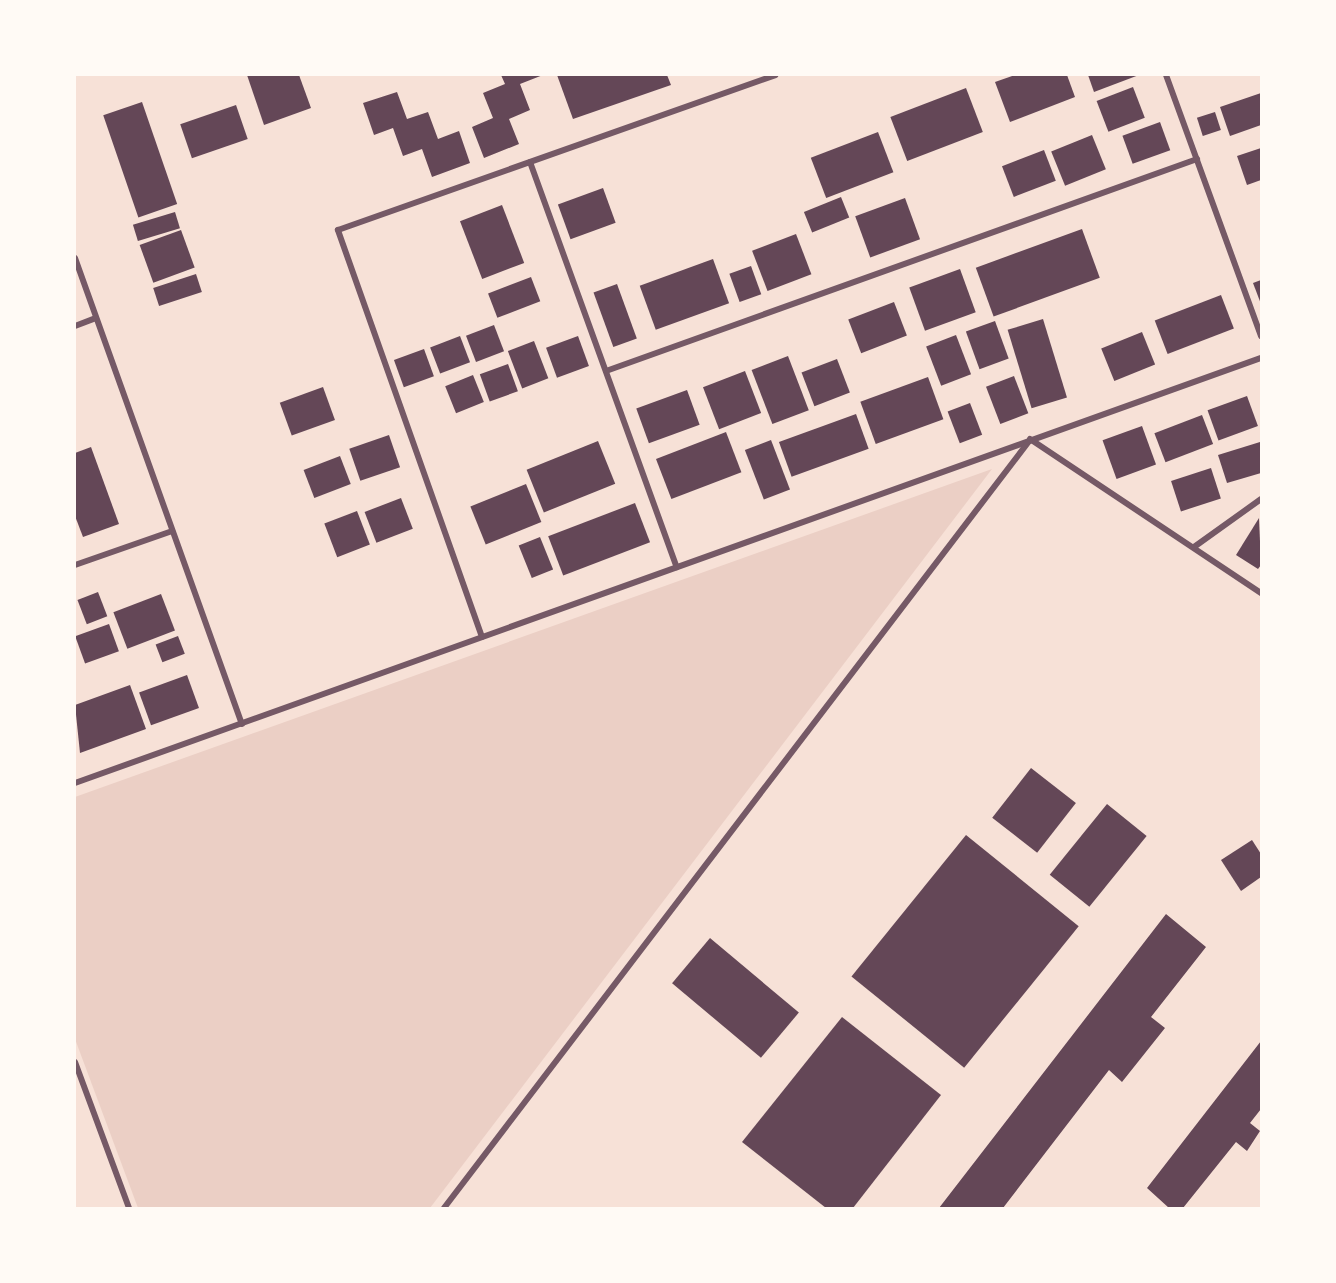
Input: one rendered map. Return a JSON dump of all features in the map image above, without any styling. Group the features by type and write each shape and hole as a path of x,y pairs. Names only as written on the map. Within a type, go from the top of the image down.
{"street":[{"path":"482,637 338,230 775,75"},
{"path":"1167,75 1261,336"},
{"path":"606,371 1197,159"},
{"path":"530,162 677,567"},
{"path":"75,258 242,724"},
{"path":"75,326 96,318"},
{"path":"75,783 1261,358"},
{"path":"1030,439 1261,593"},
{"path":"444,1208 1030,439"},
{"path":"1194,547 1261,500"},
{"path":"75,565 172,531"},
{"path":"75,1062 129,1208"}],"shaded area":[{"path":"992,469 430,1208 138,1208 75,1039 75,797"}],"building":[{"path":"247,75 299,75 311,108 264,125"},
{"path":"501,75 543,75 520,84 530,110 509,119 519,144 484,158 472,127 493,118 483,93 505,84"},
{"path":"557,75 667,75 671,85 573,119"},
{"path":"1015,75 1067,75 1075,97 1010,122 995,82"},
{"path":"1088,75 1139,75 1094,92"},
{"path":"1133,87 1145,118 1108,132 1097,101"},
{"path":"966,88 983,132 907,161 890,117"},
{"path":"397,92 407,119 428,112 438,139 459,131 470,163 432,177 422,149 403,156 393,128 374,135 363,103"},
{"path":"1261,93 1261,125 1230,136 1220,107"},
{"path":"142,102 177,204 138,217 103,115"},
{"path":"236,105 248,139 192,158 180,124"},
{"path":"1215,112 1221,130 1203,136 1197,118"},
{"path":"1160,122 1170,150 1133,164 1122,136"},
{"path":"878,132 893,172 826,198 811,158"},
{"path":"1092,135 1106,169 1065,186 1051,151"},
{"path":"1261,148 1261,180 1247,185 1237,156"},
{"path":"1044,150 1056,181 1014,197 1002,166"},
{"path":"603,188 616,223 571,239 558,204"},
{"path":"841,197 849,217 812,232 804,212"},
{"path":"905,198 920,239 870,257 855,216"},
{"path":"502,205 524,263 482,279 460,221"},
{"path":"175,212 180,228 138,241 133,225"},
{"path":"1082,229 1100,278 994,317 976,268"},
{"path":"181,230 195,268 153,283 140,245"},
{"path":"796,234 811,274 768,291 752,251"},
{"path":"713,259 729,303 656,330 640,286"},
{"path":"751,266 761,294 740,302 729,274"},
{"path":"960,269 976,312 925,331 909,287"},
{"path":"196,274 202,292 159,306 153,288"},
{"path":"531,277 540,301 497,318 488,293"},
{"path":"1261,280 1261,304 1253,283"},
{"path":"617,284 637,339 613,347 594,293"},
{"path":"1221,295 1234,329 1168,354 1155,320"},
{"path":"894,302 907,336 861,353 848,320"},
{"path":"1043,319 1067,397 1032,408 1008,330"},
{"path":"995,321 1009,359 980,369 966,332"},
{"path":"494,325 504,351 476,362 466,336"},
{"path":"1142,332 1155,364 1114,381 1101,348"},
{"path":"956,335 971,374 941,386 926,346"},
{"path":"460,336 470,362 440,374 430,347"},
{"path":"578,336 589,366 557,378 546,348"},
{"path":"534,341 548,378 522,388 508,351"},
{"path":"424,349 434,376 404,387 394,360"},
{"path":"788,356 809,410 772,424 752,370"},
{"path":"837,359 850,393 814,406 802,373"},
{"path":"508,364 518,391 490,402 480,374"},
{"path":"745,371 761,413 719,429 703,387"},
{"path":"473,375 484,402 456,413 445,386"},
{"path":"1014,376 1028,413 1000,424 986,387"},
{"path":"928,377 943,419 876,444 860,402"},
{"path":"323,387 335,420 292,436 280,403"},
{"path":"687,390 700,425 649,443 636,408"},
{"path":"1247,396 1258,426 1218,440 1208,410"},
{"path":"970,403 982,435 960,443 948,412"},
{"path":"856,414 869,449 792,477 779,442"},
{"path":"1202,415 1213,444 1165,462 1154,433"},
{"path":"1142,426 1156,465 1117,479 1103,440"},
{"path":"726,432 741,472 671,499 656,459"},
{"path":"389,435 400,467 360,481 349,449"},
{"path":"771,440 790,489 764,500 745,450"},
{"path":"598,441 615,484 544,512 527,470"},
{"path":"1260,442 1261,473 1227,483 1218,455"},
{"path":"91,447 119,524 83,537 75,516 75,453"},
{"path":"340,456 351,484 314,498 304,470"},
{"path":"1211,468 1221,498 1181,511 1171,481"},
{"path":"526,484 541,522 486,544 470,506"},
{"path":"401,498 413,529 376,543 365,512"},
{"path":"635,503 650,542 563,576 548,536"},
{"path":"357,511 370,545 337,557 324,524"},
{"path":"1259,518 1261,565 1258,569 1236,555"},
{"path":"540,537 553,569 532,578 519,546"},
{"path":"98,592 107,616 87,624 77,600"},
{"path":"161,594 175,630 127,649 113,612"},
{"path":"109,624 119,651 85,664 75,636"},
{"path":"178,636 185,654 162,662 156,645"},
{"path":"187,675 199,708 151,725 139,692"},
{"path":"130,685 146,729 80,753 75,705"},
{"path":"1031,768 1076,803 1037,853 992,818"},
{"path":"1107,804 1147,836 1089,907 1050,875"},
{"path":"966,835 1079,926 964,1068 851,976"},
{"path":"1252,840 1261,854 1261,877 1241,891 1221,860"},
{"path":"1166,914 1206,947 1151,1017 1165,1028 1122,1082 1109,1070 1003,1208 939,1208"},
{"path":"710,938 799,1013 761,1058 672,983"},
{"path":"842,1017 941,1095 853,1208 826,1208 742,1142"},
{"path":"1261,1041 1261,1109 1250,1123 1260,1131 1247,1151 1236,1142 1183,1208 1169,1208 1147,1188"}]}
